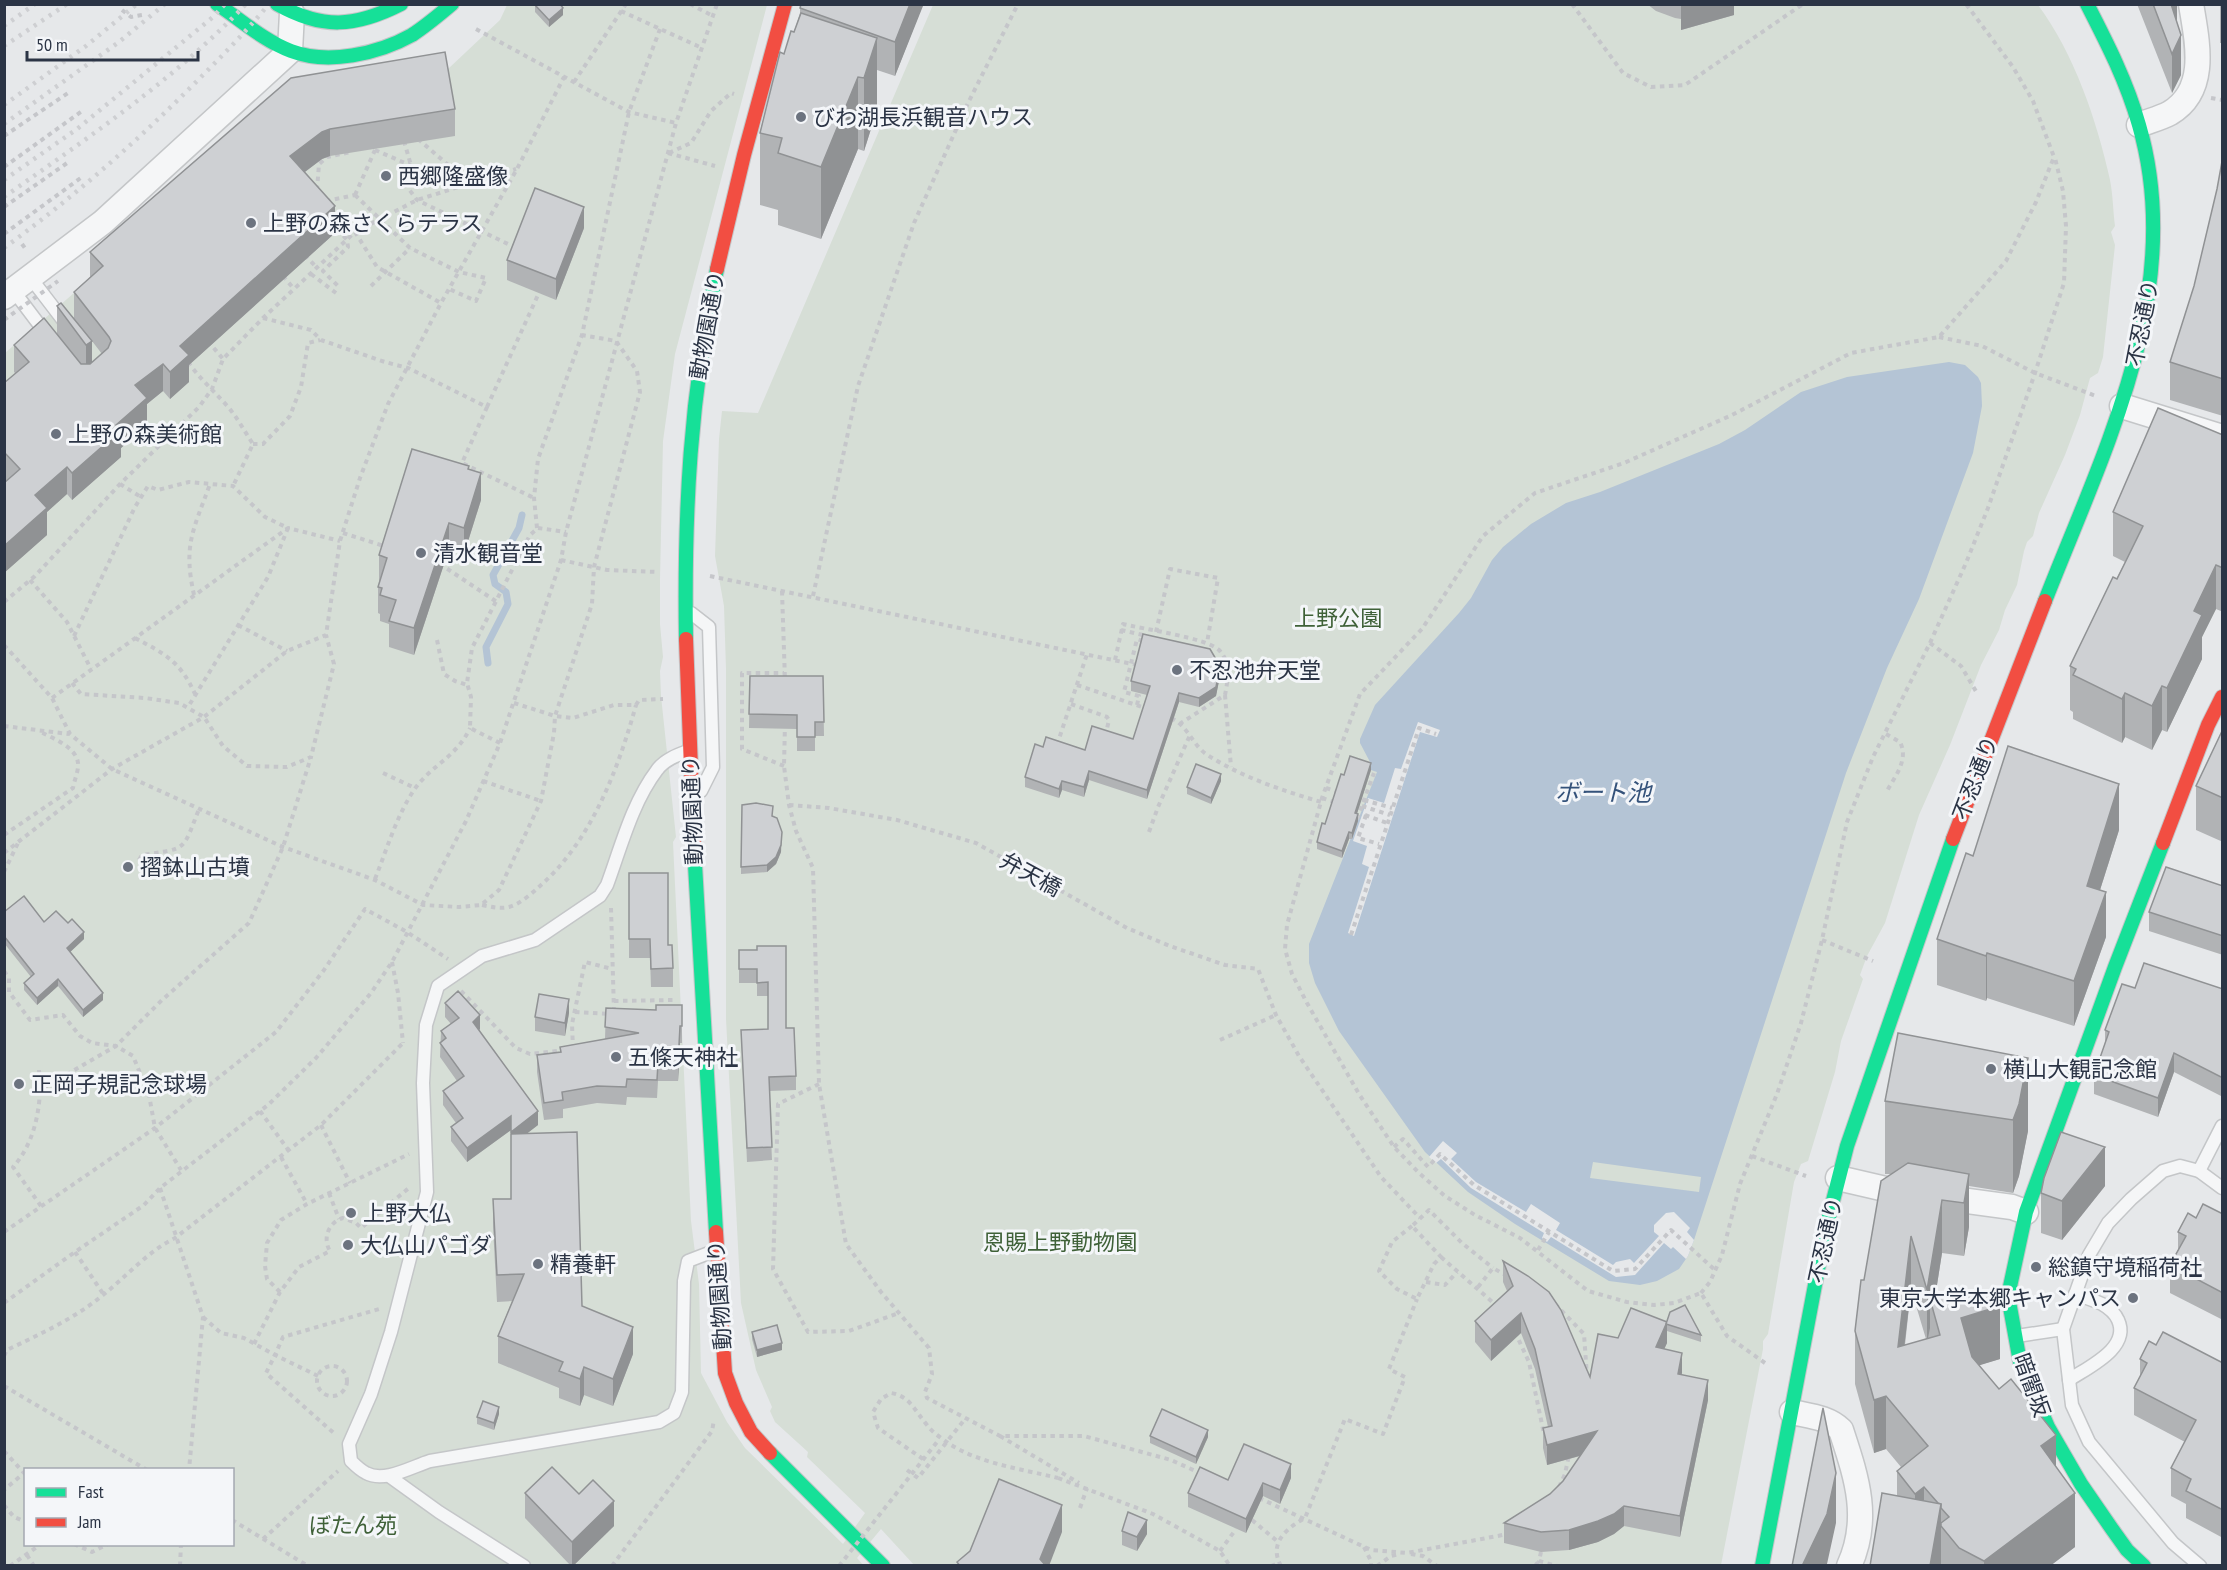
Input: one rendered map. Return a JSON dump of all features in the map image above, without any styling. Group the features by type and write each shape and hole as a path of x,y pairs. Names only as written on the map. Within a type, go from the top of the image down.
{"street":[{"path":"217,4 290,51 321,56 349,54 379,48 403,39 426,26 452,4"},
{"path":"285,9 309,20 346,25 381,16 401,4"},
{"name":"動物園通り","path":"785,4 704,325 693,410 688,469 686,573 689,751 698,980 725,1373 751,1432 788,1473 883,1566"},
{"name":"不忍通り","path":"1762,1566 1825,1232 1838,1178 1858,1113 1966,801 2122,406 2145,324 2155,231 2148,159 2139,125 2122,79 2087,4"},
{"path":"2139,125 2170,113 2188,99 2198,70 2197,41 2191,4"},
{"path":"285,9 290,51"},
{"path":"16,288 103,222 290,51"},
{"path":"2122,406 2223,436"},
{"name":"暗闇坂","path":"2135,1563 2081,1484 2048,1427 2020,1362 2008,1296 2026,1212 2208,725 2223,697"},
{"path":"1838,1178 1875,1188 2012,1207 2026,1212"},
{"path":"1792,1412 1826,1419 1841,1430 1859,1486 1861,1513 1858,1538 1849,1566"}],"lane":[{"path":"16,288 73,333"},
{"path":"16,288 56,347"},
{"path":"687,610 709,627 713,767 692,808"},
{"path":"689,751 674,756 657,769 636,806 607,885 600,896 535,940 502,948 482,956 438,986 426,1024 423,1083 427,1173 424,1206 371,1394 348,1444 351,1461 368,1474 389,1476 430,1461 658,1422 674,1413 682,1392 684,1281 688,1261 716,1250"},
{"path":"2199,1171 2223,1126"},
{"path":"2200,1566 2173,1543 2089,1442 2072,1405 2063,1329 2089,1255 2108,1223 2131,1199 2163,1171 2180,1166 2199,1171 2223,1188"},
{"path":"2069,1380 2111,1352 2119,1340 2121,1327 2115,1313 2103,1304 2075,1294"},
{"path":"2016,1336 2063,1329"},
{"path":"389,1476 439,1512 524,1566"}],"path":[{"path":"574,82 626,4"},
{"path":"690,4 713,16"},
{"path":"4,1304 144,1205 182,1170 260,1111 316,1058 371,993 392,962 466,821 500,743 514,703 561,560 566,532 616,341 676,123 717,4"},
{"path":"813,596 858,386 906,245 968,104 1018,4"},
{"path":"1572,4 1623,73 1651,87 1685,85 1803,4"},
{"path":"1966,4 2013,67 2033,101 2055,157 2063,191 2066,226 2064,283 2035,373 1988,508 1930,643 1865,776 1848,822 1801,1023 1777,1094 1740,1184 1722,1255 1710,1282 1701,1293 1674,1303 1654,1305 1603,1296 1588,1290 1520,1238 1475,1215 1445,1196 1419,1173 1394,1147 1359,1094 1307,1003 1292,974 1285,949 1287,925 1321,800 1360,694 1422,629 1483,536 1535,493 1624,463 1732,415 1851,353 1939,337 1982,346 2035,373 2122,406"},
{"path":"122,10 131,17 142,15"},
{"path":"621,11 702,48"},
{"path":"476,29 629,112 676,123"},
{"path":"537,528 534,498 538,459 582,335 629,112 660,29"},
{"path":"40,1090 116,1046 162,1000 249,923 283,847 311,757 334,664 326,635 340,541 360,478 388,404 441,303 517,169 564,76"},
{"path":"4,136 68,93"},
{"path":"668,153 691,143 711,111 730,93 738,95"},
{"path":"2209,98 2223,100"},
{"path":"4,167 82,111"},
{"path":"416,129 418,139 470,183"},
{"path":"372,138 376,148 412,166"},
{"path":"395,142 418,139"},
{"path":"404,141 412,166 405,184 417,200 510,245"},
{"path":"367,148 376,148 387,143"},
{"path":"327,157 329,147"},
{"path":"355,195 376,148"},
{"path":"319,164 327,157 357,150"},
{"path":"668,153 716,166"},
{"path":"312,156 319,164 317,194"},
{"path":"1939,337 2007,261 2055,157"},
{"path":"4,207 70,161"},
{"path":"4,602 30,580 120,483 199,407 212,389 223,359 262,318 355,232 417,200 517,169"},
{"path":"4,234 82,177"},
{"path":"316,203 355,195"},
{"path":"355,195 410,248 459,272 486,278 476,301 449,289"},
{"path":"326,215 347,240 348,247 323,271 338,286"},
{"path":"355,232 377,267 441,303"},
{"path":"22,244 28,252"},
{"path":"371,286 410,248"},
{"path":"302,251 317,268"},
{"path":"278,269 294,289"},
{"path":"311,274 336,293"},
{"path":"4,320 58,281"},
{"path":"534,498 462,463 538,295"},
{"path":"262,318 311,330 321,340 408,368 487,407"},
{"path":"203,335 223,359"},
{"path":"481,905 499,890 541,801 555,716 592,604 594,567 640,392 637,371 616,341 582,335"},
{"path":"253,444 263,444 290,416 301,387 308,343 321,340"},
{"path":"185,358 201,381 212,389 231,411 253,444"},
{"path":"232,486 253,444"},
{"path":"74,636 148,486 158,490 189,482 232,486 265,517 288,528 340,541"},
{"path":"120,483 141,497"},
{"path":"194,595 188,551 193,529 210,484"},
{"path":"52,698 288,528"},
{"path":"188,706 268,577 288,528"},
{"path":"537,528 566,532"},
{"path":"375,880 399,818 415,788 463,743 470,728 471,697 468,686 472,648 530,535 537,528"},
{"path":"343,533 387,547"},
{"path":"561,560 607,570 706,575 1137,665"},
{"path":"436,564 446,567 497,602"},
{"path":"1156,632 1170,569 1218,578 1207,643"},
{"path":"30,580 67,622 92,669"},
{"path":"782,591 785,688"},
{"path":"1115,660 1123,624 1207,643 1220,650 1229,673 1225,695 1231,767"},
{"path":"238,625 287,651"},
{"path":"1121,630 1151,640 1137,639 1124,692 1139,696 1137,705"},
{"path":"4,853 112,769 204,717 287,651 326,635"},
{"path":"135,638 166,655 185,673 195,694"},
{"path":"437,640 444,674 468,686"},
{"path":"1930,643 1961,666 1977,693"},
{"path":"4,645 52,698 70,734 112,769 283,847 375,880 423,905 459,907 481,905 498,909 512,906 531,894 552,876 582,837 608,784 639,700 669,699"},
{"path":"1055,750 1087,654"},
{"path":"784,673 741,674 742,748 784,766"},
{"path":"72,683 81,694 145,698 188,706 204,717 223,746 247,766 287,767 311,757"},
{"path":"1077,685 1154,711"},
{"path":"1181,723 1225,695"},
{"path":"514,703 555,716 573,718 614,705 636,705"},
{"path":"1071,704 1107,717 1108,726 1103,740"},
{"path":"1161,714 1181,723 1204,752 1250,778 1287,792 1334,802"},
{"path":"785,722 784,766 789,805 796,831 813,868 819,1084 846,1244 929,1348 932,1374 925,1392 927,1398 1000,1436 1087,1488"},
{"path":"4,726 70,734"},
{"path":"470,728 500,743"},
{"path":"1351,935 1419,728 1436,734"},
{"path":"4,835 73,788 78,764 74,753 62,743 41,732"},
{"path":"1149,832 1190,734"},
{"path":"1886,734 1900,742 1904,748 1902,762 1887,791"},
{"path":"383,773 415,788"},
{"path":"1357,819 1374,773"},
{"path":"483,781 541,801"},
{"path":"1326,788 1338,792"},
{"path":"1358,799 1366,815 1358,838 1379,844"},
{"name":"弁天橋","path":"789,805 829,808 897,820 976,843 1126,928 1225,965 1258,969 1276,1016"},
{"path":"1354,810 1362,806 1392,808"},
{"path":"1362,806 1390,815"},
{"path":"139,860 142,855 177,850 183,846 199,809"},
{"path":"1366,815 1387,823"},
{"path":"4,872 18,843"},
{"path":"4,1232 155,1128 276,1032 324,970 365,909 447,957 450,977 462,992 516,1048 530,1054 573,1049 573,1024 585,962 612,969"},
{"path":"575,1012 615,1015 611,927"},
{"path":"1822,940 1873,961"},
{"path":"4,1356 7,1350 70,1319 104,1295 159,1246 175,1238 321,1125 403,1043 399,993 392,962"},
{"path":"4,971 9,978 9,992 30,1020 63,1015 80,1036 92,1043 116,1046 133,1056 149,1095 155,1128 182,1170"},
{"path":"614,1001 684,999"},
{"path":"1220,1040 1276,1016 1345,1126 1382,1177 1420,1218"},
{"path":"403,1043 425,1047"},
{"path":"39,1070 39,1107 35,1127 13,1167 41,1206"},
{"path":"819,1084 778,1104 773,1269 808,1332 849,1331 899,1312"},
{"path":"260,1111 289,1150"},
{"path":"321,1125 351,1183"},
{"path":"1394,1147 1403,1139 1428,1167 1440,1154 1474,1185 1613,1271 1635,1269 1671,1230 1715,1270"},
{"path":"280,1292 267,1279 265,1266 267,1243 281,1220 426,1144"},
{"path":"1752,1156 1806,1176"},
{"path":"280,1157 308,1204"},
{"path":"339,1219 351,1221 361,1228 427,1173"},
{"path":"160,1188 203,1317 189,1468"},
{"path":"329,1194 339,1219"},
{"path":"1417,1299 1397,1289 1379,1271 1392,1242 1429,1210 1462,1243 1493,1268 1509,1277"},
{"path":"254,1344 280,1292 299,1267 330,1251 326,1244 329,1228 339,1219"},
{"path":"1412,1226 1440,1257 1478,1287 1502,1312"},
{"path":"1538,1250 1549,1232"},
{"path":"75,1252 104,1295"},
{"path":"1271,1566 1280,1564 1276,1554 1277,1541 1293,1524 1305,1518 1346,1419 1383,1434 1405,1377 1389,1369 1417,1299 1440,1257"},
{"path":"1478,1287 1493,1268"},
{"path":"1426,1282 1445,1285 1457,1272"},
{"path":"1701,1293 1727,1336 1765,1363"},
{"path":"348,1444 266,1373 283,1337 377,1310 399,1300"},
{"path":"1551,1301 1559,1306 1584,1334 1589,1372 1586,1383"},
{"path":"203,1317 221,1333 244,1338 318,1376"},
{"path":"1512,1327 1529,1362 1546,1444"},
{"path":"328,1366 339,1367 348,1379 346,1389 338,1396 327,1396 317,1386 318,1376 328,1366"},
{"path":"4,1386 144,1468"},
{"path":"923,1459 878,1428 873,1412 881,1399 891,1393 901,1395 912,1404 928,1428 965,1452 1004,1465 1058,1478 1153,1514 1220,1551 1230,1566"},
{"path":"612,1566 712,1431 715,1413"},
{"path":"912,1473 907,1470 918,1478 965,1419"},
{"path":"1000,1436 1084,1436 1171,1460 1212,1478"},
{"path":"839,1566 937,1442"},
{"path":"4,1451 24,1473 4,1490"},
{"path":"1557,1490 1565,1474 1570,1451"},
{"path":"263,1539 351,1461"},
{"path":"1080,1508 1087,1488"},
{"path":"1254,1496 1371,1550 1423,1556 1437,1566"},
{"path":"4,1505 14,1517 24,1521"},
{"path":"1252,1520 1277,1541"},
{"path":"234,1521 308,1566"},
{"path":"1220,1551 1236,1528"},
{"path":"1377,1566 1391,1556 1512,1534"},
{"path":"10,1566 38,1546"},
{"path":"77,1546 92,1552 106,1546"},
{"path":"180,1566 181,1546"},
{"path":"1364,1546 1371,1566"},
{"path":"1535,1566 1541,1552"},
{"path":"27,1555 34,1566"},
{"path":"1539,1561 1557,1566"}],"green space":[{"name":"上野公園","path":"507,5 767,5 675,354 663,441 660,579 663,657 660,671 661,696 676,837 673,842 691,1221 699,1284 701,1373 727,1422 745,1448 843,1544 865,1513 807,1457 808,1452 775,1422 770,1411 772,1407 756,1370 741,1303 726,1019 726,669 724,606 715,556 719,439 722,411 758,413 933,5 2038,5 2063,44 2083,88 2110,180 2115,226 2111,232 2115,245 2103,357 2098,373 2090,378 2080,415 2065,455 2039,513 2033,536 2027,542 2017,585 2005,610 1999,630 1981,665 1950,745 1919,815 1885,923 1867,956 1860,975 1863,979 1841,1041 1835,1072 1808,1161 1801,1164 1794,1182 1768,1334 1763,1341 1721,1565 915,1566 881,1529 857,1558 864,1566 5,1565 5,353 90,279 448,76 448,69 500,20"}],"water":[{"name":"ボート池","path":"1949,362 1965,365 1981,383 1982,406 1973,453 1919,599 1887,668 1846,773 1688,1256 1679,1269 1657,1281 1640,1285 1609,1281 1515,1224 1468,1192 1425,1152 1339,1031 1315,983 1309,963 1309,944 1377,772 1368,769 1370,762 1360,739 1375,705 1459,613 1471,598 1492,560 1503,547 1531,524 1566,503 1600,492 1719,444 1745,430 1801,392 1847,377","holes":["1593,1162 1701,1177 1699,1192 1590,1178"]}],"pier":[{"path":"1418,722 1440,730 1437,737 1420,732 1354,936 1348,933 1369,867 1362,864 1367,846 1353,841 1368,798 1384,803 1395,768 1401,769"},
{"path":"1443,1141 1457,1153 1451,1159 1476,1182 1526,1212 1531,1204 1560,1223 1556,1230 1613,1265 1616,1262 1630,1259 1634,1263 1659,1236 1654,1232 1654,1225 1666,1213 1674,1212 1690,1228 1687,1232 1694,1240 1688,1256 1686,1259 1673,1247 1671,1249 1664,1243 1635,1275 1616,1277 1551,1237 1547,1242 1542,1238 1544,1233 1471,1188 1441,1159 1436,1163 1429,1157"}],"building":[{"path":"536,4 560,4 563,8 549,20"},
{"path":"801,4 910,4 895,42 800,8"},
{"path":"2153,4 2171,4 2181,35 2172,54"},
{"path":"801,13 877,38 864,78 858,77 821,167 778,153 782,138 760,133 780,52 784,54 791,31 794,32"},
{"path":"445,52 455,109 330,129 322,132 290,156 335,206 180,346 189,355 170,372 163,364 135,385 147,398 116,425 121,430 72,473 67,467 35,495 47,508 4,546 4,483 20,469 4,452 4,383 29,362 14,345 44,318 81,364 90,364 108,348 111,341 109,337 74,292 103,266 90,252 291,78"},
{"path":"2223,156 2223,379 2170,362 2194,286"},
{"path":"535,188 584,207 556,279 507,260"},
{"path":"61,303 92,341 86,345 57,306"},
{"path":"2158,408 2223,435 2223,568 2216,565 2194,611 2202,615 2167,688 2162,686 2152,706 2125,693 2122,699 2073,675 2076,669 2070,666 2113,577 2117,579 2143,526 2113,512"},
{"name":"清水観音堂","path":"412,449 469,466 468,469 481,473 464,528 449,523 414,628 389,621 396,600 380,595 382,588 378,587 387,558 379,555"},
{"path":"1143,634 1210,649 1220,666 1216,687 1199,698 1179,693 1147,790 1089,771 1084,787 1062,781 1059,789 1025,777 1035,744 1043,747 1046,737 1085,750 1092,726 1133,739 1150,686 1131,681"},
{"path":"750,676 823,676 824,722 815,722 815,737 797,737 797,715 749,714"},
{"path":"2223,729 2223,798 2196,786"},
{"path":"2008,746 2119,784 2087,886 2106,892 2074,981 1987,953 1986,956 1937,939 1966,853 1973,856"},
{"path":"1350,756 1371,763 1355,813 1358,814 1352,833 1349,832 1342,851 1317,842 1322,823 1325,824 1341,774 1344,775"},
{"path":"1196,764 1221,774 1211,798 1187,787"},
{"path":"756,803 773,806 772,816 777,818 782,832 781,845 776,857 767,865 741,867 742,805"},
{"path":"2166,867 2223,886 2223,936 2149,912"},
{"path":"629,873 668,873 668,945 672,945 673,968 651,969 650,939 629,939"},
{"path":"24,896 44,922 56,911 68,923 72,919 84,932 67,948 103,993 83,1010 58,979 37,998 24,983 34,974 4,936 4,912"},
{"path":"757,946 786,946 786,1028 794,1028 796,1076 769,1077 772,1147 747,1148 741,1030 768,1029 768,982 757,983 757,969 739,969 739,950 757,950"},
{"path":"2144,963 2223,989 2223,1078 2174,1053 2158,1098 2094,1075 2109,1032 2105,1030 2122,984 2135,988"},
{"path":"458,991 480,1015 473,1022 538,1111 511,1132 511,1116 467,1148 451,1127 463,1118 443,1091 464,1076 440,1043 446,1038 441,1031 459,1018 445,1003"},
{"path":"539,994 569,999 565,1023 535,1017"},
{"path":"656,1005 682,1005 678,1064 658,1063 657,1080 627,1079 626,1087 597,1086 562,1092 563,1100 544,1103 537,1055 561,1052 560,1047 639,1033 605,1027 606,1008 656,1010"},
{"path":"1898,1033 2028,1058 2019,1104 2013,1120 1885,1101"},
{"name":"精養軒","path":"577,1132 582,1306 633,1327 613,1379 584,1367 580,1379 559,1371 563,1362 498,1336 524,1274 497,1275 493,1199 511,1199 511,1134"},
{"path":"2061,1132 2105,1147 2062,1201 2041,1193 2044,1178"},
{"path":"1908,1163 1969,1174 1964,1203 1942,1200 1927,1290 1911,1236 1898,1347 1940,1335 1930,1299 1963,1290 1965,1297 1997,1289 2000,1306 1961,1318 1972,1357 1999,1389 2011,1379 2056,1435 2041,1446 2075,1493 1984,1561 1959,1548 1941,1526 1941,1523 1949,1517 1941,1508 1941,1504 1924,1487 1915,1494 1897,1471 1928,1446 1886,1396 1874,1400 1855,1331 1861,1280 1864,1280 1881,1181"},
{"path":"2203,1204 2223,1214 2223,1293 2170,1265 2186,1236 2178,1232 2188,1213 2196,1218"},
{"path":"1503,1261 1549,1292 1561,1310 1590,1377 1598,1334 1618,1338 1631,1308 1667,1322 1656,1347 1682,1353 1678,1374 1708,1380 1680,1516 1624,1506 1614,1514 1598,1521 1569,1530 1541,1532 1504,1523 1550,1494 1563,1481 1597,1431 1547,1445 1543,1428 1552,1426 1535,1349 1521,1313 1491,1340 1475,1321 1513,1286"},
{"path":"1685,1305 1701,1335 1666,1324 1670,1312"},
{"path":"777,1325 782,1343 757,1350 752,1332"},
{"path":"2163,1332 2223,1363 2223,1510 2186,1491 2191,1479 2171,1468 2196,1420 2134,1388 2147,1363 2140,1359 2149,1341 2156,1345"},
{"path":"483,1401 499,1407 494,1423 477,1417"},
{"path":"1823,1408 1836,1473 1827,1514 1802,1566 1792,1566"},
{"path":"1162,1409 1208,1430 1196,1457 1150,1436"},
{"path":"1244,1444 1291,1464 1280,1490 1263,1483 1246,1519 1188,1493 1200,1467 1228,1480"},
{"path":"552,1467 579,1494 593,1480 614,1501 572,1542 525,1493"},
{"path":"999,1479 1062,1505 1040,1559 1046,1566 960,1566 957,1562 970,1551"},
{"path":"1882,1493 1941,1504 1930,1566 1870,1566"},
{"path":"1128,1512 1147,1520 1137,1537 1122,1531"}],"waterway":[{"path":"488,663 486,647 508,604 506,592 495,584 493,575 519,528 522,515"}],"railway":[{"path":"4,26 35,4"},
{"path":"4,46 67,4"},
{"path":"4,105 86,46 137,4"},
{"path":"4,124 119,42 165,4"},
{"path":"4,180 77,129 213,17 225,4"},
{"path":"4,197 99,130 160,83 190,58 246,4"},
{"path":"4,248 77,191 146,130 221,57 269,4"}],"traffic: fast":[{"path":"217,4 281,47 305,55 321,57 369,52 399,42 417,32 452,4"},
{"path":"277,4 309,18 339,22 369,17 401,4"},
{"path":"2045,601 2113,428 2132,368 2146,308 2153,248 2151,187 2139,125 2123,78 2087,4"},
{"path":"686,639 686,545 691,454 700,362 717,269"},
{"path":"1762,1566 1825,1232 1847,1146 1953,839"},
{"path":"2144,1566 2127,1550 2112,1529 2081,1484 2048,1427 2020,1362 2008,1296 2026,1212 2115,967 2163,843"},
{"path":"694,847 716,1232"},
{"path":"770,1453 883,1566"}],"traffic: jam":[{"path":"717,269 744,155 785,4"},
{"path":"1953,839 2045,601"},
{"path":"686,639 694,847"},
{"path":"2163,843 2208,725 2222,697"},
{"path":"716,1232 725,1373 736,1403 751,1432 770,1453"}],"place":[{"name":"びわ湖長浜観音ハウス","path":"801,117"},
{"name":"西郷隆盛像","path":"386,176"},
{"name":"上野の森さくらテラス","path":"251,223"},
{"name":"上野の森美術館","path":"56,434"},
{"name":"清水観音堂","path":"421,553"},
{"name":"不忍池弁天堂","path":"1177,670"},
{"name":"摺鉢山古墳","path":"128,867"},
{"name":"五條天神社","path":"616,1057"},
{"name":"横山大観記念館","path":"1991,1069"},
{"name":"正岡子規記念球場","path":"19,1084"},
{"name":"上野大仏","path":"351,1213"},
{"name":"大仏山パゴダ","path":"348,1245"},
{"name":"精養軒","path":"538,1264"},
{"name":"総鎮守境稲荷社","path":"2036,1267"},
{"name":"東京大学本郷キャンパス","path":"2133,1298"}],"park label":[{"name":"恩賜上野動物園","path":"1060,1242"},
{"name":"ぼたん苑","path":"353,1525"}]}
